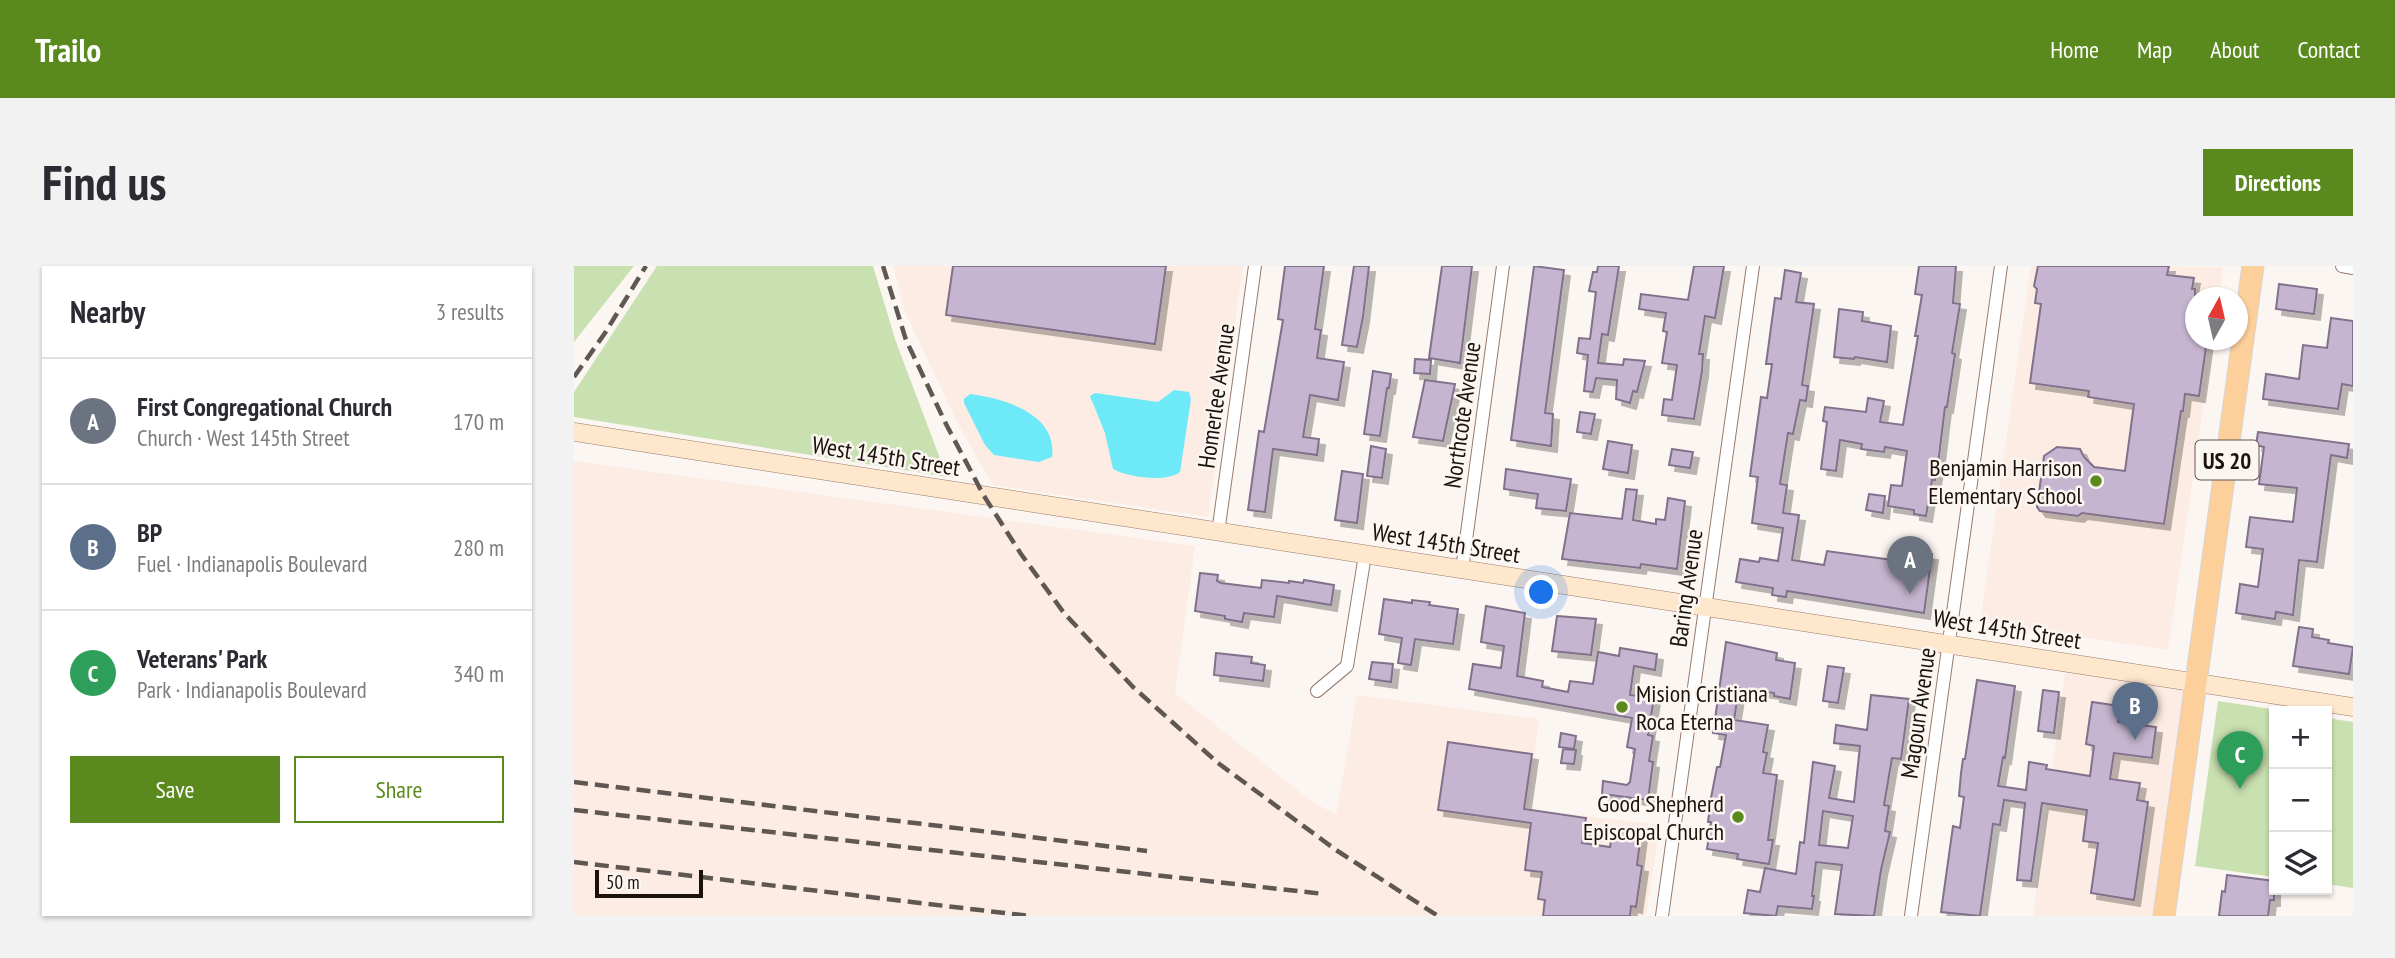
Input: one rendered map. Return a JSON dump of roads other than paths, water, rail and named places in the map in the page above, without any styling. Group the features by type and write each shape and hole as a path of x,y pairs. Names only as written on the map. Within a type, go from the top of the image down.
{"main road":[{"name":"US 20","path":"2164,916 2253,266"}],"street":[{"name":"Homerlee Avenue","path":"1218,533 1255,266"},
{"name":"Northcote Avenue","path":"1462,570 1503,266"},
{"name":"Baring Avenue","path":"1662,916 1752,266"},
{"name":"Magoun Avenue","path":"1911,916 2001,266"},
{"path":"2342,266 2353,268"},
{"name":"West 145th Street","path":"574,432 2353,707"},
{"path":"1317,691 1347,666 1365,555"}],"water":[{"path":"1174,390 1189,392 1191,399 1180,472 1166,477 1146,478 1113,469 1105,433 1090,396 1095,393 1158,402"},
{"path":"970,394 1012,404 1037,419 1052,442 1052,457 1039,462 994,455 985,445 964,403 964,399"}],"railway":[{"path":"574,377 646,266"},
{"path":"883,266 906,340 946,424 984,496 1021,554 1064,613 1133,687 1218,763 1336,850 1438,916"},
{"path":"574,782 1147,851"},
{"path":"574,810 1324,894"},
{"path":"574,862 1030,916"}],"place":[{"name":"Benjamin Harrison Elementary School","path":"2096,481"},
{"name":"First Congregational Church","path":"1910,594"},
{"name":"Mision Cristiana Roca Eterna","path":"1622,707"},
{"name":"BP","path":"2135,740"},
{"name":"Veterans' Park","path":"2240,789"},
{"name":"Good Shepherd Episcopal Church","path":"1738,817"}]}
